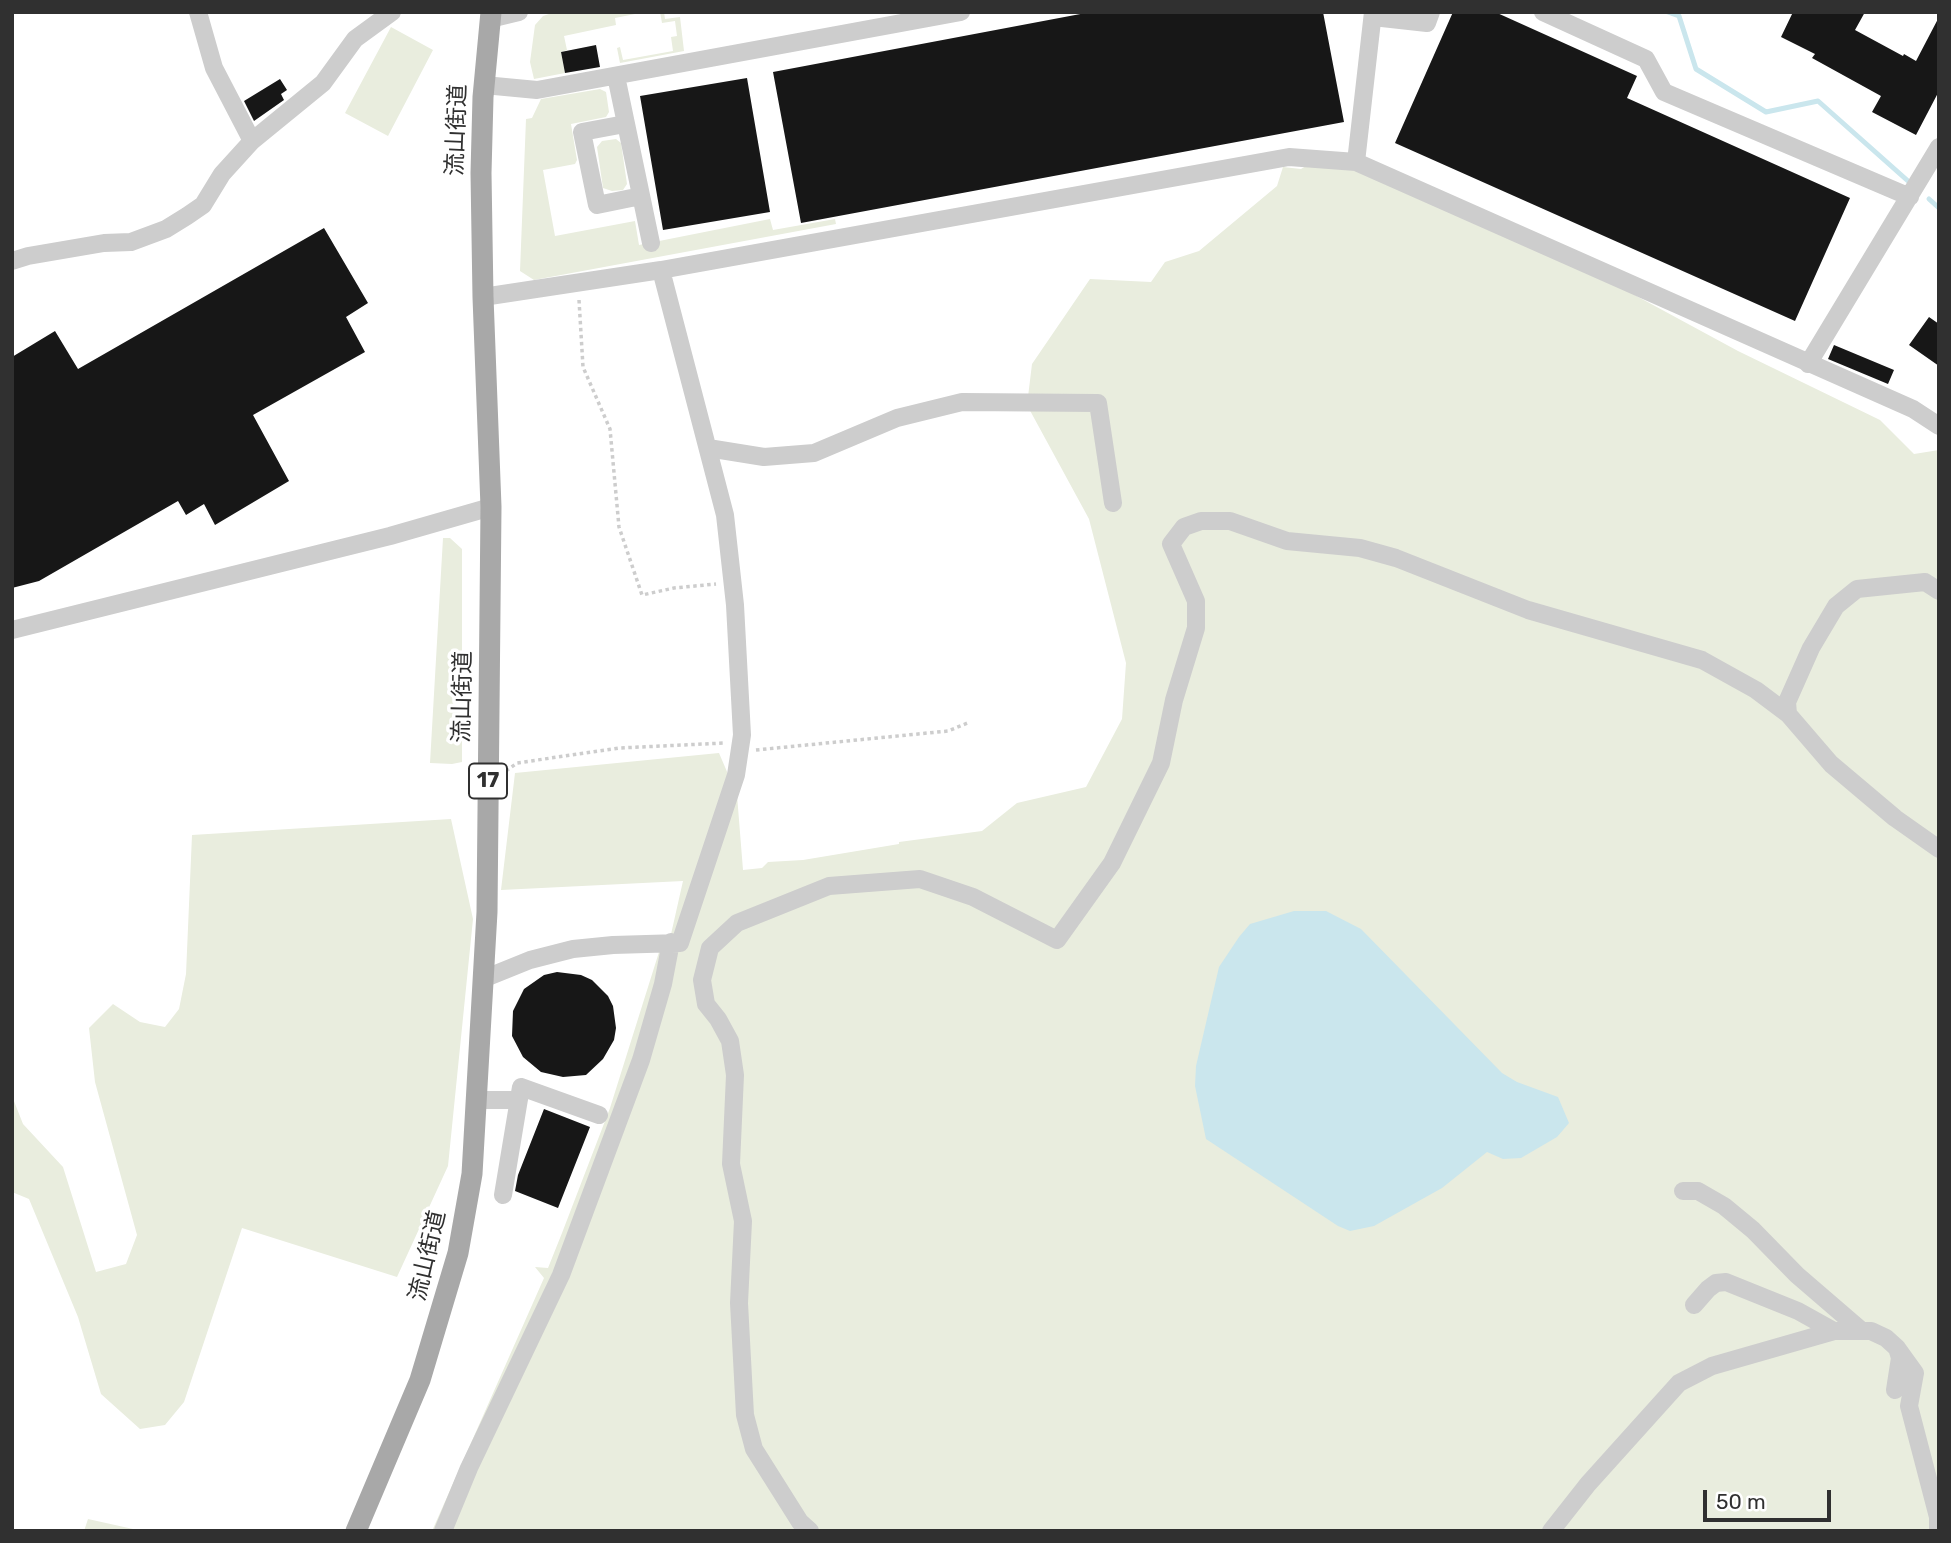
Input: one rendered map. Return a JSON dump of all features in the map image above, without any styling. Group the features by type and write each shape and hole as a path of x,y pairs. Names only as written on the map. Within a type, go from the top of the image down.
{"main road":[{"name":"流山街道","path":"356,1531 420,1380 458,1253 472,1174 487,912 491,507 481,173 490,16"}],"street":[{"path":"198,12 214,68 253,141"},
{"path":"12,261 104,243 131,242 166,229 203,205 222,174 253,141 323,83 355,39 392,12"},
{"path":"490,16 519,12"},
{"path":"484,85 537,90 961,12"},
{"path":"1356,162 1373,14 1427,23 1431,12"},
{"path":"1542,12 1646,59 1664,92 1910,197"},
{"path":"616,76 650,243"},
{"path":"625,124 582,132 597,205 641,196"},
{"path":"1808,364 1939,147"},
{"path":"483,297 661,270 1289,157 1356,162 1913,409 1939,426"},
{"path":"483,979 530,960 573,949 680,943 736,775 741,747 732,583 725,515 661,270"},
{"path":"708,448 764,457 814,453 897,418 962,402 1098,403 1113,503"},
{"path":"12,630 390,536 491,507"},
{"path":"810,1531 800,1522 754,1448 745,1415 739,1303 743,1221 731,1164 735,1075 730,1041 706,1004 702,980 710,948 737,923 829,886 920,879 973,897 1057,940 1112,863 1161,763 1174,700 1196,628 1196,601 1171,544 1184,527 1201,521 1230,521 1287,541 1360,548 1396,558 1528,610 1702,660 1756,690 1788,714 1831,764 1895,818 1939,849"},
{"path":"1788,714 1787,702 1811,648 1836,606 1857,589 1925,582 1939,591"},
{"path":"443,1531 469,1468 561,1275 641,1060 663,984 671,942"},
{"path":"503,1195 521,1087 599,1115"},
{"path":"476,1100 519,1100"},
{"path":"1683,1191 1698,1191 1724,1206 1797,1275 1862,1331"},
{"path":"1694,1305 1716,1283 1726,1282 1798,1311 1834,1331"},
{"path":"1551,1531 1588,1484 1679,1383 1712,1366 1834,1331 1871,1331 1886,1338 1897,1348 1914,1373 1909,1406 1938,1517 1938,1531"},
{"path":"1895,1390 1900,1358 1897,1348"}],"path":[{"path":"578,282 583,367 610,429 619,527 642,595 674,588 732,583"},
{"path":"488,783 517,763 619,748 741,747 948,731 971,722"}],"shaded area":[{"path":"555,12 645,12 615,18 616,25 564,36 567,50 561,52 565,73 534,79 530,62 535,25 543,16"},
{"path":"660,12 664,12 665,19 680,17 684,51 620,63 617,48 620,47 623,60 673,51 671,37 677,36 675,21 662,23"},
{"path":"391,27 433,50 388,136 345,113"},
{"path":"600,89 606,92 609,112 606,117 571,124 577,160 575,164 543,170 555,236 635,221 639,245 770,219 773,230 835,219 836,224 534,280 520,271 526,119 532,118 541,99"},
{"path":"616,139 621,143 627,184 623,190 612,191 603,188 597,147 602,141"},
{"path":"1327,153 1594,273 1738,351 1880,420 1914,454 1939,450 1939,1531 432,1531 544,1278 535,1267 548,1268 562,1233 610,1108 659,952 667,952 683,881 501,890 515,773 719,753 737,795 743,870 762,868 768,862 803,860 899,842 982,831 1017,803 1086,787 1122,719 1126,663 1089,519 1027,405 1032,364 1090,279 1151,282 1165,262 1199,251 1277,186 1283,167 1301,169"},
{"path":"443,538 450,538 462,549 462,762 452,764 430,763"},
{"path":"451,819 473,919 448,1166 397,1277 242,1228 184,1402 165,1425 140,1429 101,1394 78,1317 29,1199 12,1192 12,1096 23,1124 63,1167 96,1272 126,1264 137,1235 95,1082 89,1028 113,1004 140,1022 165,1027 179,1009 186,974 192,835"},
{"path":"88,1519 142,1531 84,1531"}],"water":[{"path":"1294,911 1326,911 1361,929 1502,1073 1517,1082 1558,1097 1569,1123 1557,1137 1521,1158 1503,1159 1487,1152 1442,1188 1374,1226 1350,1231 1338,1226 1206,1139 1195,1086 1196,1066 1219,967 1250,924"}],"building":[{"path":"1091,12 1323,12 1344,122 801,223 773,72"},
{"path":"1453,12 1495,12 1637,76 1627,98 1850,198 1795,321 1395,143"},
{"path":"1793,12 1865,12 1855,30 1916,61 1939,17 1939,91 1916,135 1872,112 1881,96 1812,58 1815,54 1781,37"},
{"path":"596,45 600,67 565,73 561,52"},
{"path":"747,78 770,212 663,230 640,96"},
{"path":"280,79 287,90 281,94 284,100 254,121 244,101"},
{"path":"324,228 368,303 346,317 365,352 253,415 289,481 215,525 204,504 186,515 178,501 39,581 12,588 12,357 55,331 78,369"},
{"path":"1929,317 1939,324 1939,366 1909,345"},
{"path":"1834,345 1894,370 1888,384 1828,359"},
{"path":"557,972 581,975 592,980 608,996 613,1006 616,1028 614,1040 603,1059 586,1075 563,1077 541,1072 523,1057 512,1036 513,1011 524,989 544,975"},
{"path":"544,1109 590,1127 558,1208 515,1191 518,1175"}],"waterway":[{"path":"1668,12 1679,16 1696,69 1766,112 1818,101 1908,181"},
{"path":"1929,199 1939,208"}]}
